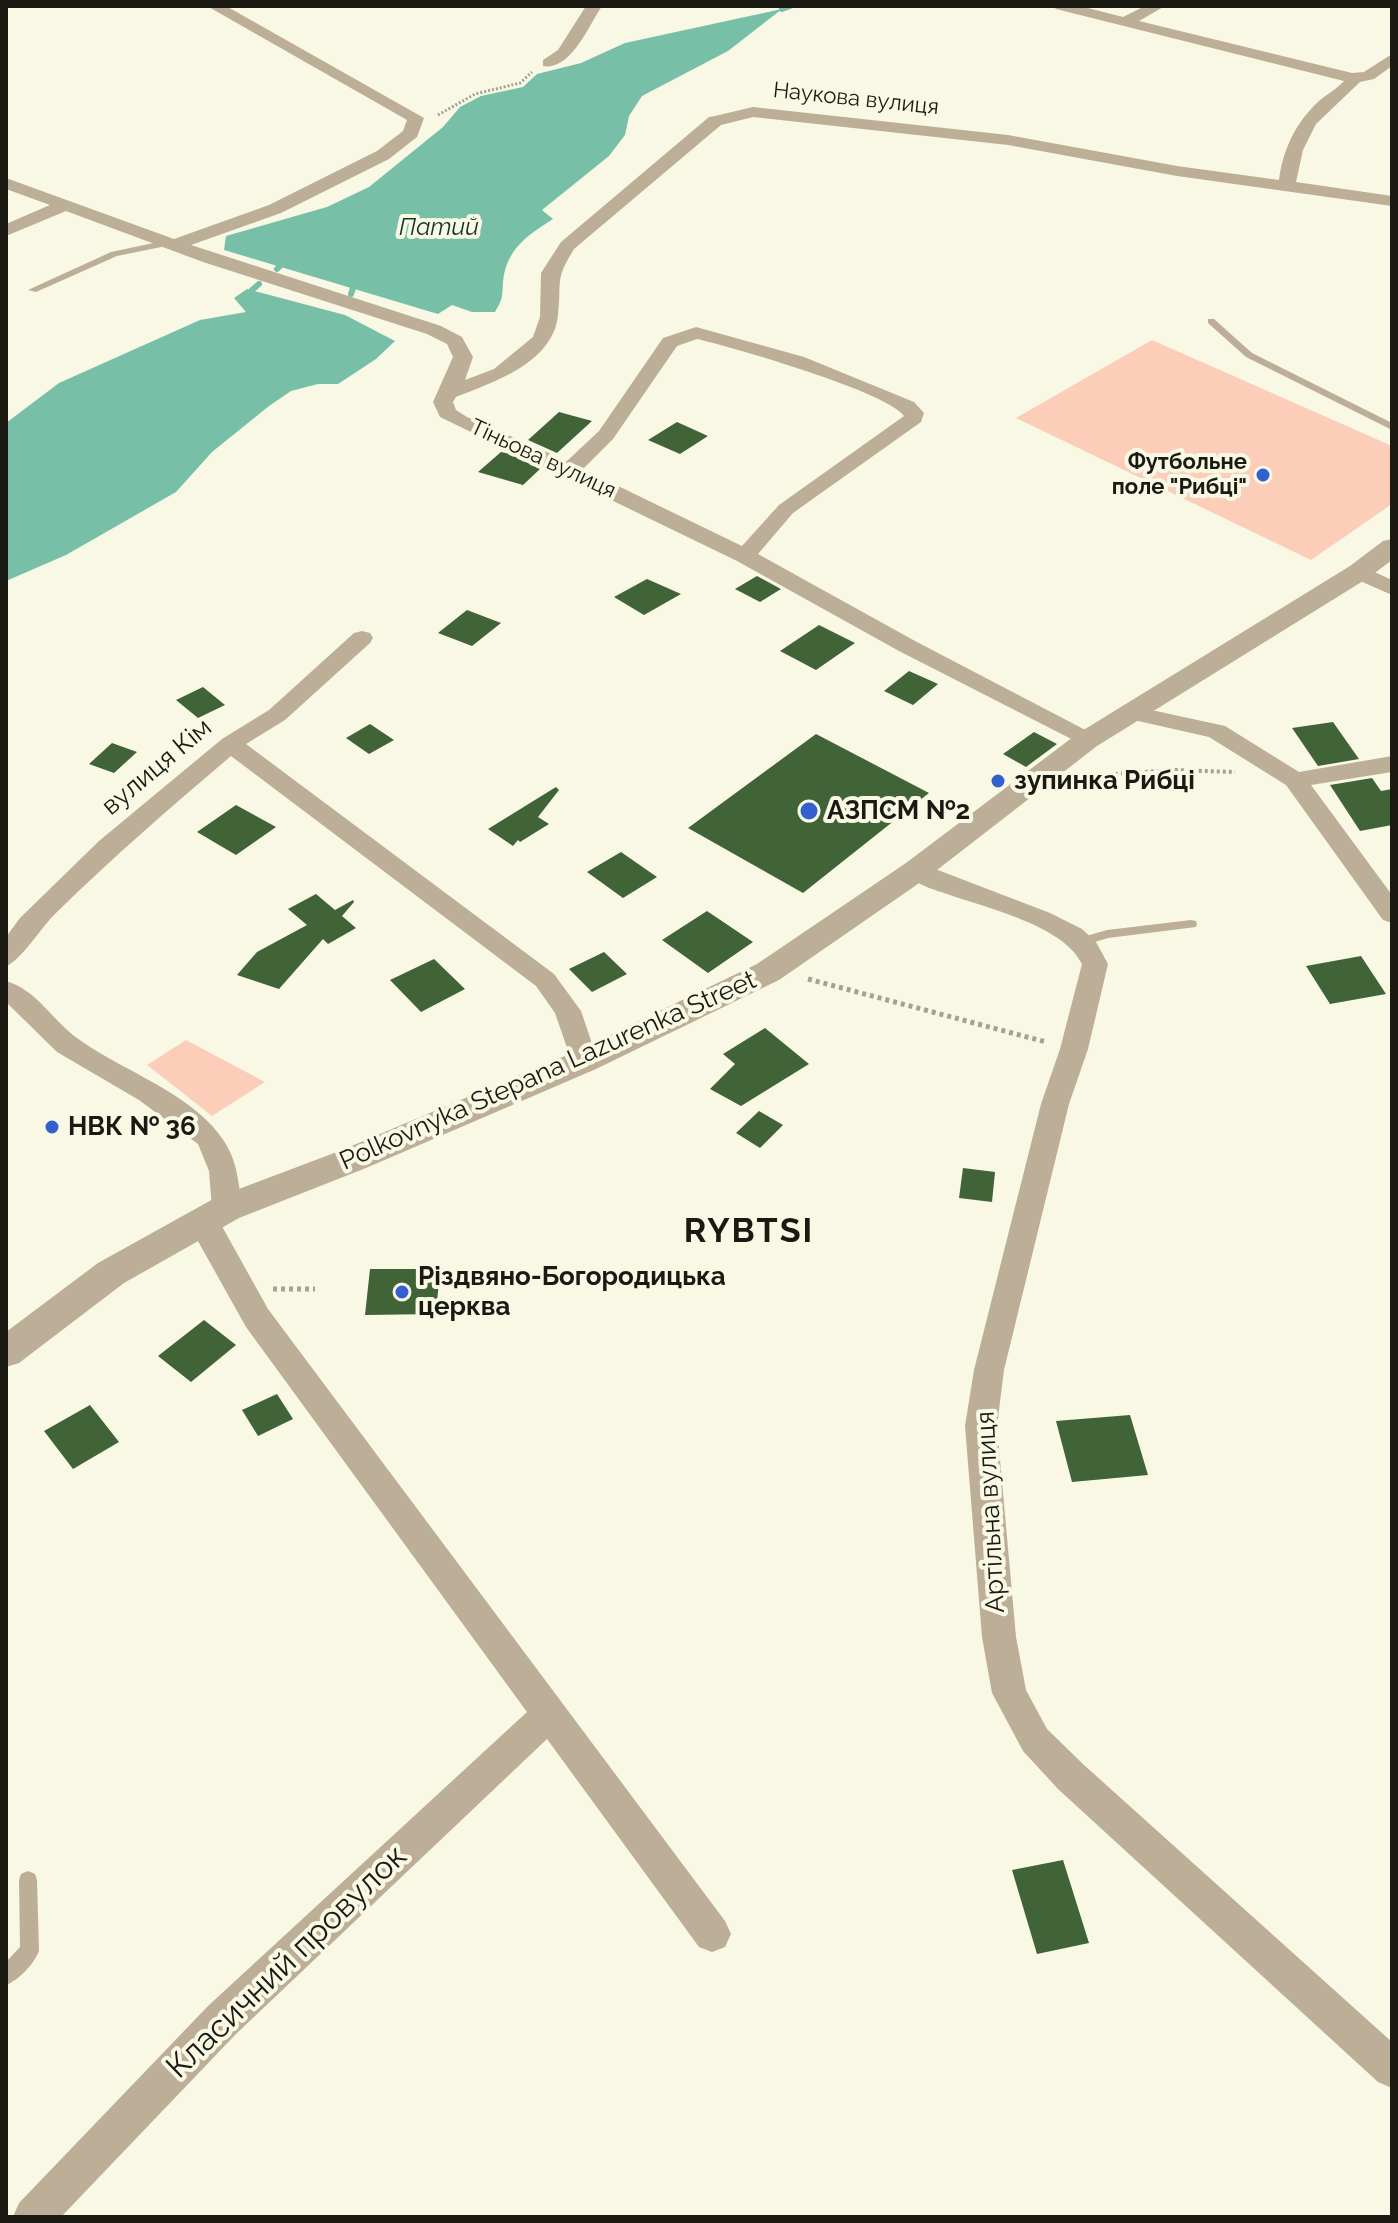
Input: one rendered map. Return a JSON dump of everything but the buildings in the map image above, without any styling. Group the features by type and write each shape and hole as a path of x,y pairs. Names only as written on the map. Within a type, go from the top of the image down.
{"street":[{"path":"172,244 275,209 383,155 411,133 416,118 215,6"},
{"path":"549,63 564,53 594,6"},
{"path":"1061,6 1358,77 1392,79"},
{"path":"1124,22 1157,6"},
{"path":"1287,185 1294,142 1308,120 1349,89 1358,77 1392,59"},
{"name":"Наукова вулиця","path":"448,393 501,373 542,339 549,317 550,273 567,246 715,121 753,112 993,138 1177,171 1392,201"},
{"name":"Тіньова вулиця","path":"6,183 172,244 434,330 455,341 463,357 443,402 447,413 745,556 907,646 1087,740"},
{"path":"6,231 66,205"},
{"path":"570,470 606,435 670,342 685,334 696,333 734,342 797,361 892,398 914,413 914,418 786,509 745,556"},
{"name":"Polkovnyka Stepana Lazurenka Street","path":"6,1352 111,1273 216,1214 584,1061 768,972 917,870 1087,740 1359,572 1392,547"},
{"path":"1359,572 1392,588"},
{"name":"вулиця Кім","path":"6,957 29,924 108,847 230,744 277,715 362,638"},
{"path":"1133,713 1217,731 1295,780 1392,914"},
{"path":"230,744 545,980 568,1011 584,1061"},
{"path":"1295,780 1392,764"},
{"path":"917,870 934,880 1041,919 1081,942"},
{"name":"Артільна вулиця","path":"1081,942 1095,964 1074,1049 1055,1104 1018,1252 989,1370 981,1426 999,1637 1009,1693 1035,1740 1071,1777 1392,2068"},
{"path":"6,990 21,999 67,1045 149,1093 210,1138 223,1171 216,1214 209,1234 257,1318 712,1934"},
{"name":"Класичний провулок","path":"33,2217 222,2020 548,1715"}],"lane":[{"path":"33,290 114,254 172,244"},
{"path":"1211,321 1249,355 1392,427"},
{"path":"1081,942 1107,934 1191,924"},
{"path":"6,1976 30,1951 28,1880"}],"path":[{"path":"414,123 437,115 475,94 520,83 532,71 549,63"},
{"path":"1034,780 1175,770 1242,772"},
{"path":"768,972 799,977 1074,1049"}],"shaded area":[{"name":"Футбольне поле \"Рибці\"","path":"1152,340 1392,446 1392,504 1311,560 1016,418"},
{"path":"186,1040 265,1082 212,1116 147,1065"}],"water":[{"name":"Патий","path":"782,9 728,51 642,96 629,116 625,135 609,156 542,210 553,219 527,237 509,260 502,298 495,312 472,312 452,305 438,314 224,250 226,236 327,207 369,187 443,127 460,107 481,96 523,87 537,74 581,63 625,43"},
{"path":"247,289 345,315 395,341 376,359 338,384 318,384 291,391 269,406 212,452 176,492 66,555 6,581 6,423 59,383 200,320 246,312 234,298"}],"waterway":[{"path":"782,9 790,6"},
{"path":"277,269 280,266"},
{"path":"252,290 259,284"},
{"path":"351,294 353,288"}],"place":[{"name":"Футбольне поле \"Рибці\"","path":"1263,475"},
{"name":"зупинка Рибці","path":"998,781"},
{"name":"АЗПСМ №2","path":"809,811"},
{"name":"НВК № 36","path":"52,1127"},
{"name":"Різдвяно-Богородицька церква","path":"402,1292"}],"district":[{"name":"RYBTSI","path":"749,1232"}]}
